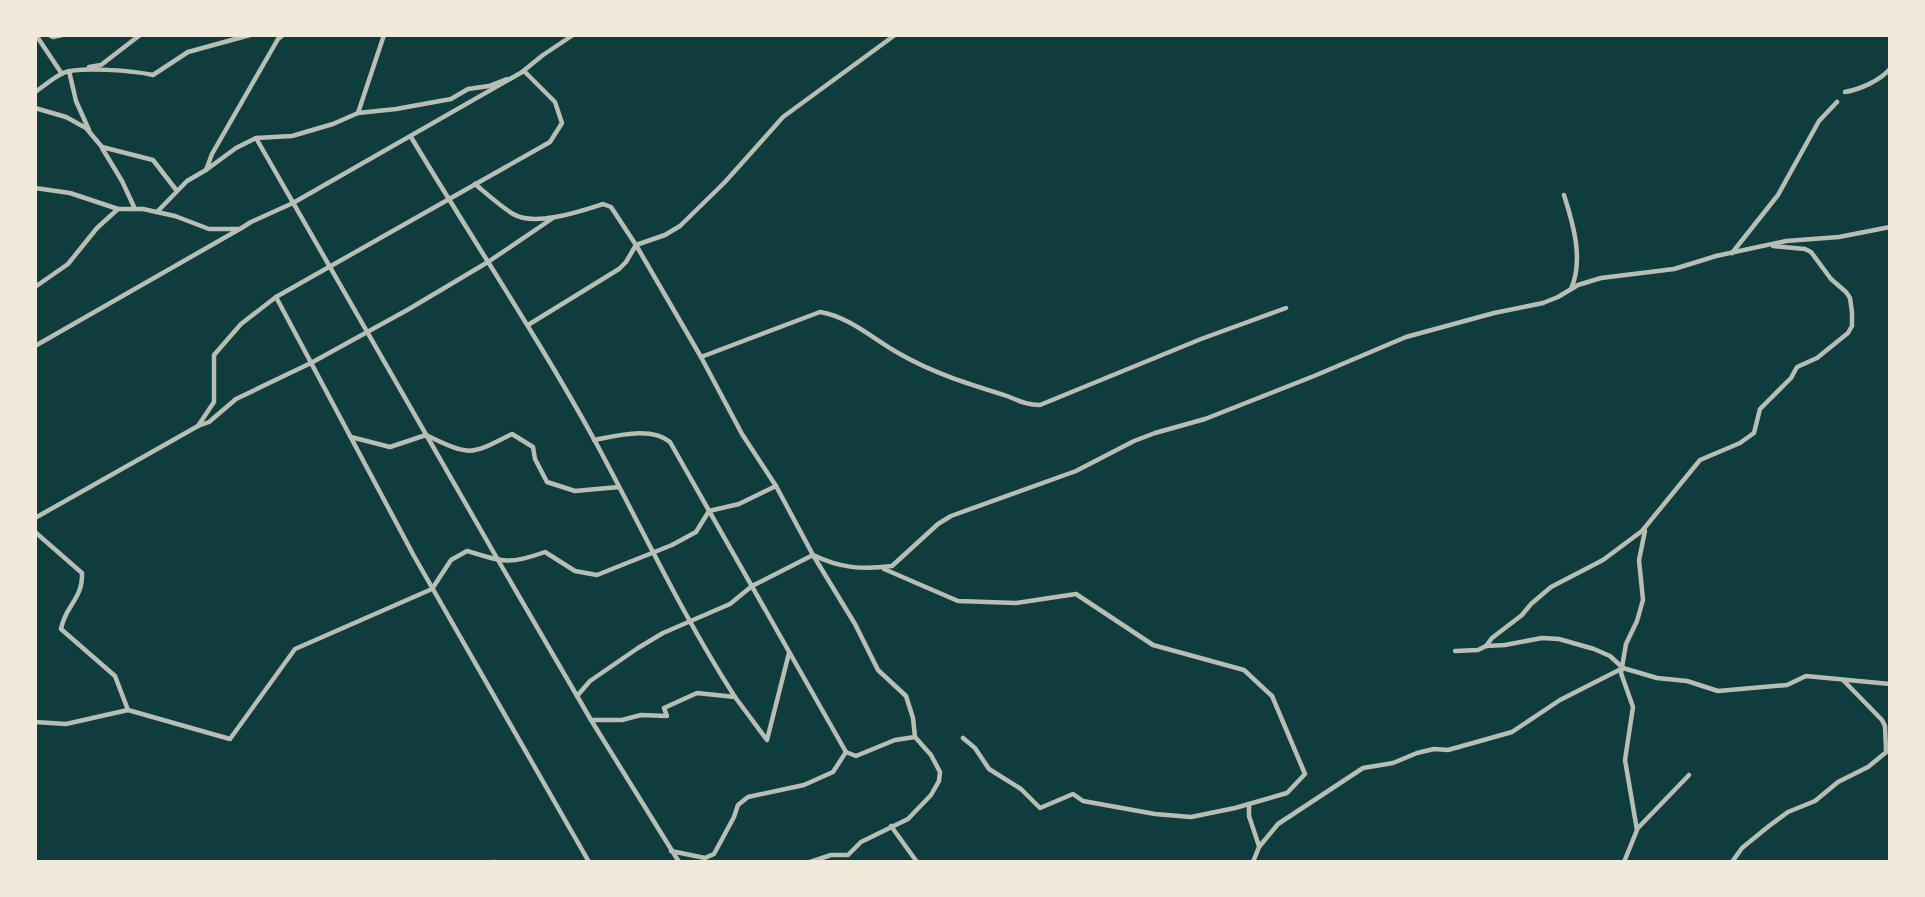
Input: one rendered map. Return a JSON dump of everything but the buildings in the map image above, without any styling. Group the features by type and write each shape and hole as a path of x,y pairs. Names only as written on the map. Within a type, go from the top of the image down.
{"street":[{"path":"36,35 62,74"},
{"path":"49,35 62,35"},
{"path":"35,92 69,71 101,65 140,35"},
{"path":"85,68 153,75 188,52 250,35"},
{"path":"206,170 212,154 278,39 283,35"},
{"path":"358,113 384,35"},
{"path":"35,346 251,222 293,203 411,137 524,71 573,35"},
{"path":"528,325 619,269 635,245 665,235 680,226 725,182 783,117 895,35"},
{"path":"1845,92 1856,90 1884,76 1890,69"},
{"path":"69,71 76,100 92,136"},
{"path":"157,212 187,181 256,138 292,136 333,124 358,113 396,110 451,99 468,89 489,86 524,71"},
{"path":"198,426 214,402 214,355 241,324 276,297 550,142 562,123 555,102 524,71"},
{"path":"1731,254 1778,195 1819,121 1836,102"},
{"path":"35,108 66,117 86,128 105,148 135,209"},
{"path":"411,137 528,325 594,440 652,554 735,697 766,740 789,652"},
{"path":"256,138 577,696 678,862"},
{"path":"105,148 153,160 177,191"},
{"path":"475,184 515,216 528,218 553,218 607,204 635,245 701,357 742,434 776,486 813,555 855,624 878,670 906,696 914,718 915,737 931,755 940,772 939,781 931,795 908,819 861,842 848,855 831,855 810,862"},
{"path":"35,188 70,193 118,209 175,216 209,229 240,229"},
{"path":"1564,195 1577,243 1576,273 1571,289"},
{"path":"35,286 68,264 97,228 118,209"},
{"path":"35,517 209,422 236,399 368,332 488,262 553,218"},
{"path":"813,555 833,565 880,568 892,566 950,516 1076,471 1145,437 1205,419 1405,337 1543,303 1601,278 1674,269 1716,256 1786,241 1839,237 1890,227"},
{"path":"1486,646 1551,587 1603,560 1646,527 1700,460 1740,443 1754,433 1760,409 1774,398 1797,367 1817,358 1848,333 1852,326 1850,299 1846,292 1805,249 1772,246"},
{"path":"276,297 432,589 589,862"},
{"path":"701,357 820,312 836,315 901,355 957,381 1027,405 1040,405 1201,339 1286,308"},
{"path":"350,436 390,447 426,435 460,451 478,451 512,434 533,447 535,458 547,482 575,491 619,487"},
{"path":"594,440 629,434 663,436 675,449 846,752 856,756 895,740 915,737"},
{"path":"35,722 66,724 128,710 230,739 295,649 374,617 432,589 451,560 467,551 498,560 519,561 545,552 575,571 597,575 652,554 696,532 709,511 739,504 776,486"},
{"path":"1637,830 1625,760 1633,707 1623,680 1623,668 1626,644 1643,600 1639,560 1646,527"},
{"path":"35,532 82,573 83,586 76,601 63,616 61,629 115,676 128,710"},
{"path":"577,696 590,681 610,666 663,633 730,604 752,586 813,555"},
{"path":"880,568 958,601 1016,603 1076,594 1153,645 1244,670 1272,696 1305,774 1287,793 1191,817 1083,802 1073,794 1040,808 1021,789 989,769 975,748 963,738"},
{"path":"1455,651 1478,650 1486,646 1542,638 1559,639 1610,656 1623,668 1687,681 1718,691 1787,685 1806,676 1890,684"},
{"path":"1252,861 1259,847 1286,817 1363,768 1393,763 1434,749 1448,750 1512,732 1560,700 1623,668"},
{"path":"1732,862 1742,848 1788,812 1815,801 1838,782 1868,767 1888,750 1882,720 1844,680"},
{"path":"591,720 622,720 641,715 667,716 664,708 697,693 735,697"},
{"path":"670,851 705,858 714,854 734,817 737,805 748,797 804,785 833,772 846,752"},
{"path":"1624,862 1637,830 1689,775"},
{"path":"1249,804 1251,824 1259,847"},
{"path":"891,826 917,862"},
{"path":"670,851 706,862"}]}
